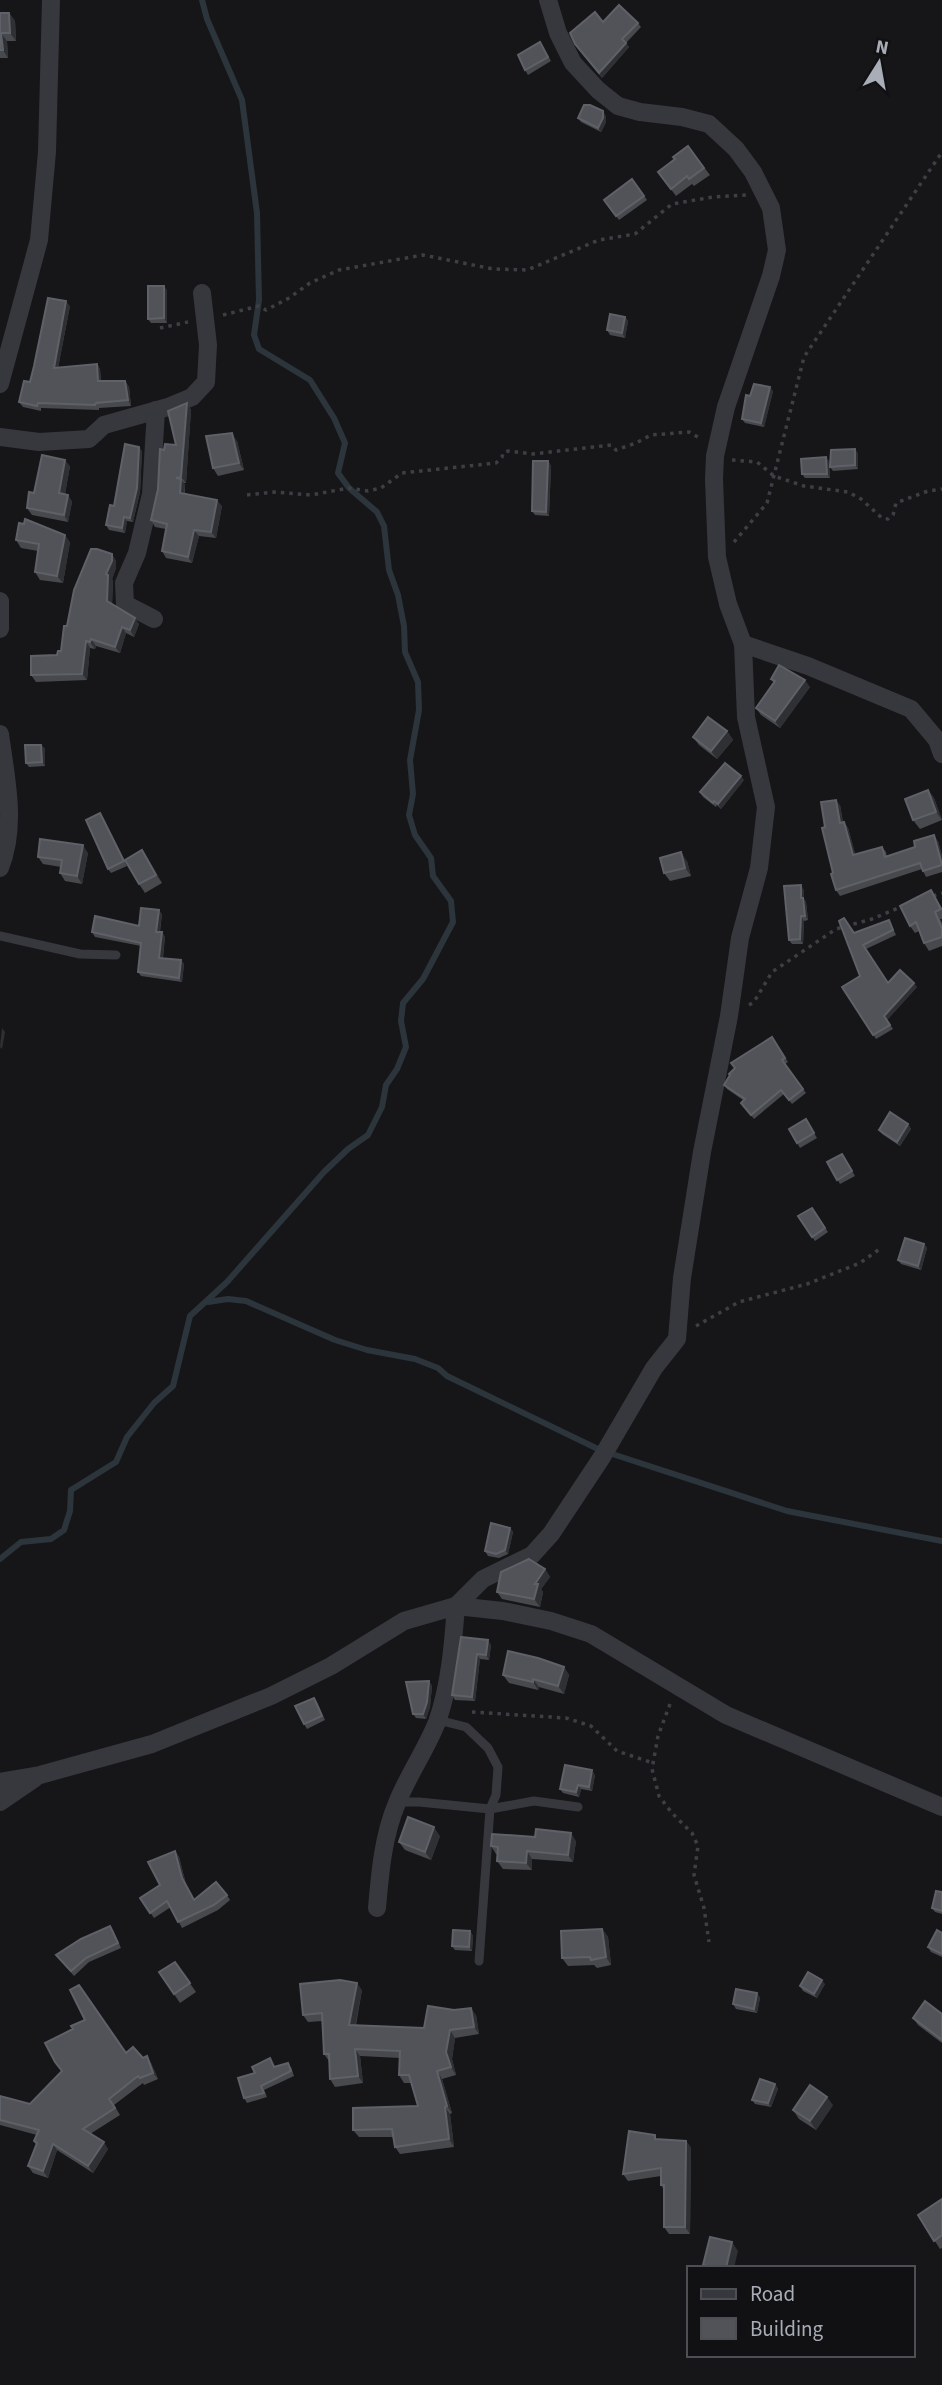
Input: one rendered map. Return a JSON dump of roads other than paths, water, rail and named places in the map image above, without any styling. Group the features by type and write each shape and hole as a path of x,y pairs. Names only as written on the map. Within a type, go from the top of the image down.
{"street":[{"path":"0,384 39,240 47,152 51,0"},
{"path":"377,1908 380,1867 397,1802 420,1760 439,1715 451,1663 456,1606 483,1579 532,1555 551,1534 606,1451 654,1368 677,1339 681,1278 702,1152 729,1016 740,938 759,868 766,807 746,717 743,644 728,604 717,557 715,456 726,407 771,276 777,250 771,208 736,149 709,124 618,106 598,90 573,63 558,33 548,0"},
{"path":"0,437 39,442 89,439 104,425 192,397 206,382 208,345 202,293"},
{"path":"154,619 125,604 124,583 137,553 151,494 156,410"},
{"path":"0,601 0,629"},
{"path":"743,644 808,666 911,709 937,740 942,754"},
{"path":"0,734 9,800 8,849 0,868"},
{"path":"0,1782 40,1775 152,1744 259,1701 331,1665 404,1621 456,1606 503,1611 551,1621 591,1634 726,1715 942,1807"},
{"path":"0,1802 40,1775"}],"lane":[{"path":"0,936 80,954 116,955"},
{"path":"439,1715 466,1727 488,1748 498,1767 496,1795 490,1809 479,1961"},
{"path":"397,1802 490,1809 534,1801 578,1807"}],"waterway":[{"path":"0,1559 21,1542 51,1539 64,1530 70,1511 71,1490 116,1462 127,1437 154,1403 173,1386 190,1316 227,1282 324,1172 348,1149 368,1135 382,1107 386,1085 397,1069 406,1047 401,1021 403,1003 423,979 453,922 451,901 433,876 431,858 415,835 409,815 413,794 410,760 419,710 418,682 405,652 404,626 398,595 389,570 384,526 377,512 349,488 338,473 345,443 334,418 310,380 259,349 254,335 259,300 257,213 242,100 207,19 202,0"},
{"path":"208,1302 228,1299 246,1301 335,1340 367,1350 415,1359 600,1450 787,1511 942,1541"}]}
